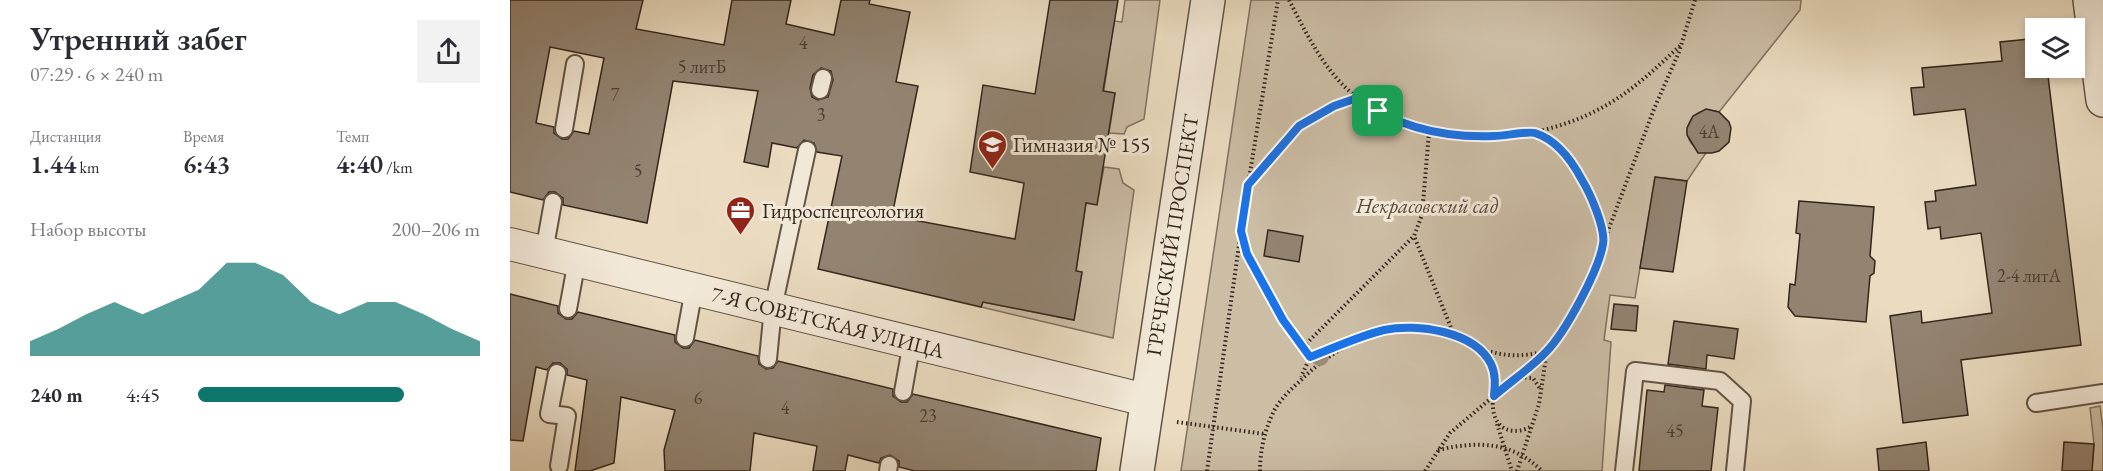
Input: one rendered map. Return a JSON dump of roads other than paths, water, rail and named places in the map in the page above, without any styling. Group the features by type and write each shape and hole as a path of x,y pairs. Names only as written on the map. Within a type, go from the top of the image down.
{"street":[{"name":"ГРЕЧЕСКИЙ ПРОСПЕКТ","path":"1137,471 1208,0"},
{"path":"2092,1 2103,100"},
{"name":"7-Я СОВЕТСКАЯ УЛИЦА","path":"510,244 1146,400"}],"lane":[{"path":"564,129 575,64"},
{"path":"768,358 772,308 807,150"},
{"path":"544,252 553,202"},
{"path":"568,309 577,260"},
{"path":"685,338 694,289"},
{"path":"903,392 912,342"},
{"path":"1624,471 1635,371 1720,381 1742,401 1735,471"},
{"path":"557,373 549,414 567,416 559,466"},
{"path":"2036,402 2103,393"}],"place":[{"name":"Гимназия № 155","path":"992,170"},
{"name":"Гидроспецгеология","path":"741,236"}],"park label":[{"name":"Некрасовский сад","path":"1427,205"}]}
